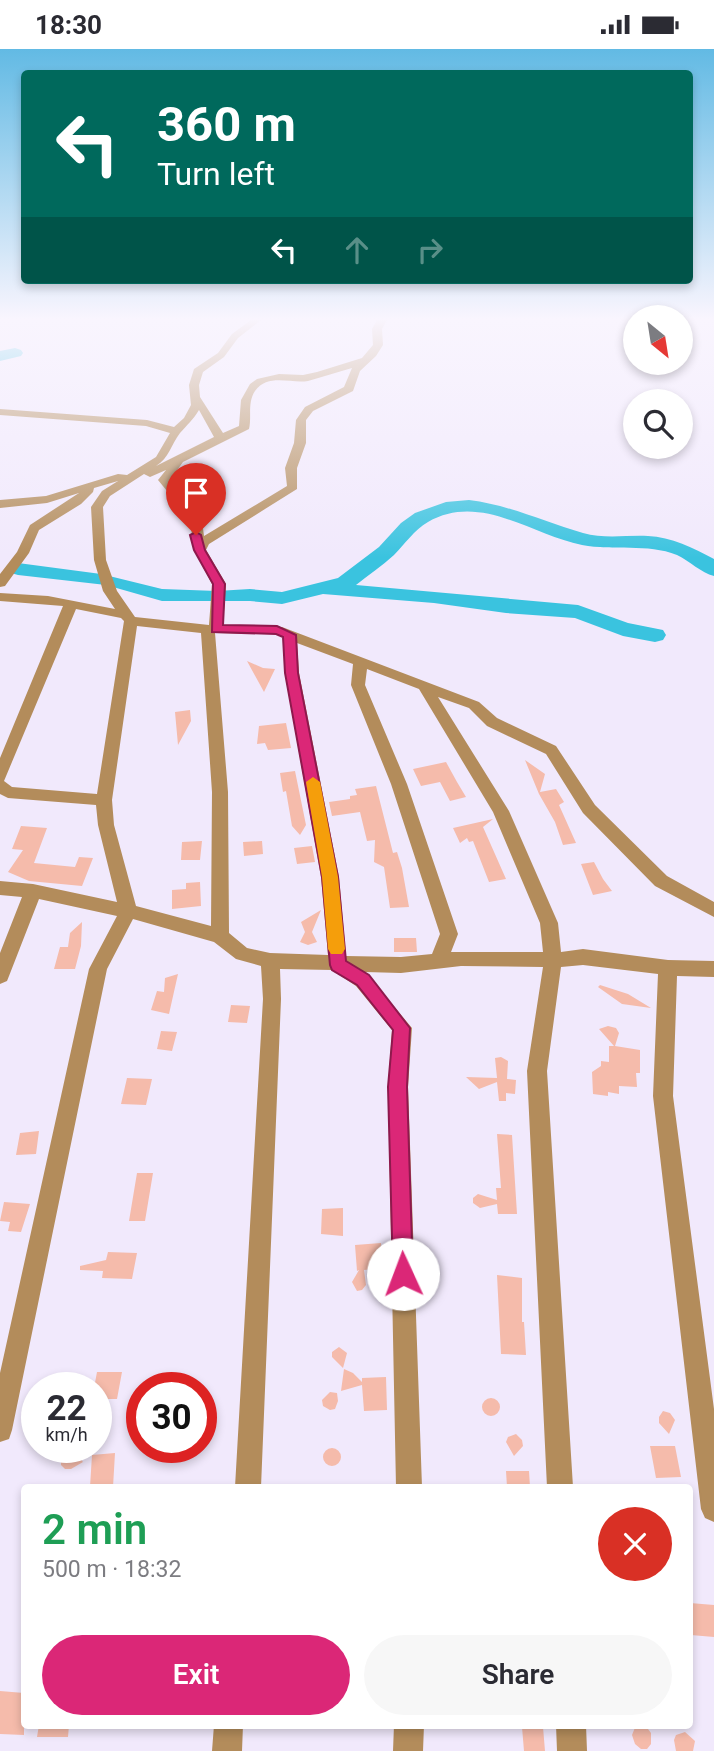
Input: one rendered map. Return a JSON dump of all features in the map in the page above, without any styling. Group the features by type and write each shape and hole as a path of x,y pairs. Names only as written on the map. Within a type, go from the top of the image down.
{"street":[{"path":"32,598 1,581 23,553 34,528 77,501 160,459 176,431 188,420 197,399"},
{"path":"197,399 218,431 220,437 215,443"},
{"path":"0,504 102,489 183,459 245,427 243,413 246,399"},
{"path":"200,550 203,542 219,531 280,498 293,487 291,468 300,443 302,419 309,409 328,399"},
{"path":"0,412 134,422 176,431"},
{"path":"183,459 164,480 167,487 191,500 197,508 196,535 200,550 219,584 212,629 220,792 220,936"},
{"path":"0,1430 98,969 128,911 106,825 104,800 129,618 110,591 100,560 97,507 102,489"},
{"path":"0,597 32,598 129,618 212,629 277,630 474,705 492,722 551,750 589,809 661,881 714,910"},
{"path":"0,777 71,604"},
{"path":"290,635 292,673 330,877 338,965"},
{"path":"361,661 358,685 399,784 449,934 438,963"},
{"path":"423,684 501,811 549,923 552,960 537,1072 560,1484"},
{"path":"0,786 8,792 104,800"},
{"path":"0,888 33,891 128,911 220,936 242,954 270,961 338,965 438,963 461,958 552,960 583,957 668,968 714,969"},
{"path":"0,976 33,891"},
{"path":"248,1484 272,999 270,961"},
{"path":"338,965 363,980 401,1028 398,1087 409,1484"},
{"path":"668,968 663,1096 714,1509"},
{"path":"228,1751 229,1729"},
{"path":"408,1729 408,1751"},
{"path":"571,1729 572,1751"}],"building":[{"path":"247,661 263,668 275,669 264,692"},
{"path":"190,710 191,721 178,745 175,712"},
{"path":"286,723 291,748 268,750 265,743 257,744 259,726"},
{"path":"525,760 545,774 540,792 556,789 564,802 559,805 576,843 563,845"},
{"path":"446,762 466,797 450,801 440,782 421,786 413,769"},
{"path":"295,771 306,825 300,835 292,826 280,773"},
{"path":"376,786 393,853 397,852 402,868 409,907 390,908 384,867 374,862 375,840 367,841 360,812 332,816 329,802 350,799 350,796 357,795 355,789"},
{"path":"493,819 483,827 506,879 489,882 473,841 469,842 467,838 460,843 453,828"},
{"path":"21,826 47,828 34,863 75,867 79,857 93,858 82,886 29,881 8,872 23,850 12,849"},
{"path":"202,841 200,860 181,860 182,842"},
{"path":"262,841 263,854 244,856 243,842"},
{"path":"312,846 315,862 297,864 294,848"},
{"path":"594,862 612,891 593,895 581,864"},
{"path":"200,882 201,906 172,909 172,890 186,889 186,883"},
{"path":"321,910 312,932 317,942 308,945 300,942 305,932 301,922"},
{"path":"82,922 81,946 75,969 54,969 60,947 68,947 70,933"},
{"path":"394,938 416,938 417,952 394,952"},
{"path":"178,974 169,1014 151,1010 157,991 164,992 165,978"},
{"path":"600,985 628,994 651,1008 622,1004 598,987"},
{"path":"231,1005 250,1006 247,1023 228,1022"},
{"path":"608,1026 616,1028 619,1033 615,1046 640,1050 640,1073 636,1073 637,1087 619,1086 619,1094 608,1092 608,1096 593,1094 592,1072 601,1066 601,1061 609,1062 609,1046 614,1046 599,1029"},
{"path":"161,1031 177,1032 172,1051 157,1049"},
{"path":"501,1057 508,1061 507,1079 516,1080 515,1094 506,1093 506,1101 499,1101 497,1082 479,1089 466,1077 497,1078 495,1058"},
{"path":"127,1078 152,1079 146,1105 121,1104"},
{"path":"39,1131 36,1154 16,1155 20,1133"},
{"path":"497,1134 512,1135 517,1214 498,1214 497,1204 480,1208 473,1203 473,1198 478,1194 497,1200 496,1188 501,1188"},
{"path":"137,1173 153,1173 145,1221 129,1221"},
{"path":"4,1202 30,1204 21,1232 8,1231 10,1222 0,1221"},
{"path":"343,1208 343,1236 321,1234 322,1209"},
{"path":"381,1243 383,1268 364,1270 366,1285 357,1291 352,1282 359,1270 357,1271 355,1245"},
{"path":"108,1252 137,1253 132,1279 102,1278 103,1271 80,1270 80,1266 106,1260"},
{"path":"497,1275 522,1278 522,1322 526,1355 501,1354"},
{"path":"339,1347 347,1353 343,1368 332,1357 332,1352"},
{"path":"344,1369 362,1382 362,1378 386,1377 387,1410 364,1411 362,1385 341,1391"},
{"path":"112,1372 122,1372 117,1399 112,1399"},
{"path":"330,1392 337,1393 338,1401 335,1409 330,1410 323,1406 322,1400"},
{"path":"491,1398 497,1401 500,1407 497,1413 491,1416 485,1413 482,1407 485,1401"},
{"path":"663,1411 670,1413 675,1420 669,1434 659,1423"},
{"path":"516,1434 522,1440 523,1446 514,1456 506,1442 508,1437"},
{"path":"650,1446 675,1446 681,1477 656,1478"},
{"path":"332,1448 338,1451 341,1457 338,1463 332,1466 326,1463 323,1457 326,1451"},
{"path":"112,1453 115,1453 113,1484 90,1484 92,1463 112,1463"},
{"path":"81,1463 71,1469 65,1469 61,1465"},
{"path":"506,1471 529,1471 530,1484 507,1484"},
{"path":"693,1603 714,1605 714,1637 693,1635"},
{"path":"0,1691 21,1693 21,1729 24,1729 24,1735 0,1734"},
{"path":"38,1729 69,1729 68,1737 37,1737"},
{"path":"522,1729 543,1729 545,1751 524,1751"},
{"path":"634,1729 648,1729 651,1733 651,1744 647,1749 641,1749 635,1744 632,1735"},
{"path":"685,1732 695,1741 693,1751 676,1751 676,1735"}],"waterway":[{"path":"222,596 282,598 345,583 386,551 408,527 422,517 446,508 469,506 497,509 581,539 606,543 651,542 684,551 707,563 714,570"},
{"path":"18,569 101,580"},
{"path":"115,583 162,595 215,597"},
{"path":"327,589 578,612 623,629 655,635"}],"slow traffic":[{"path":"313,782 330,877 337,949"}],"route":[{"path":"196,535 200,550 219,584 216,629 277,630 290,635 292,673 330,877 338,965 363,980 401,1028 398,1087 403,1274"}]}
